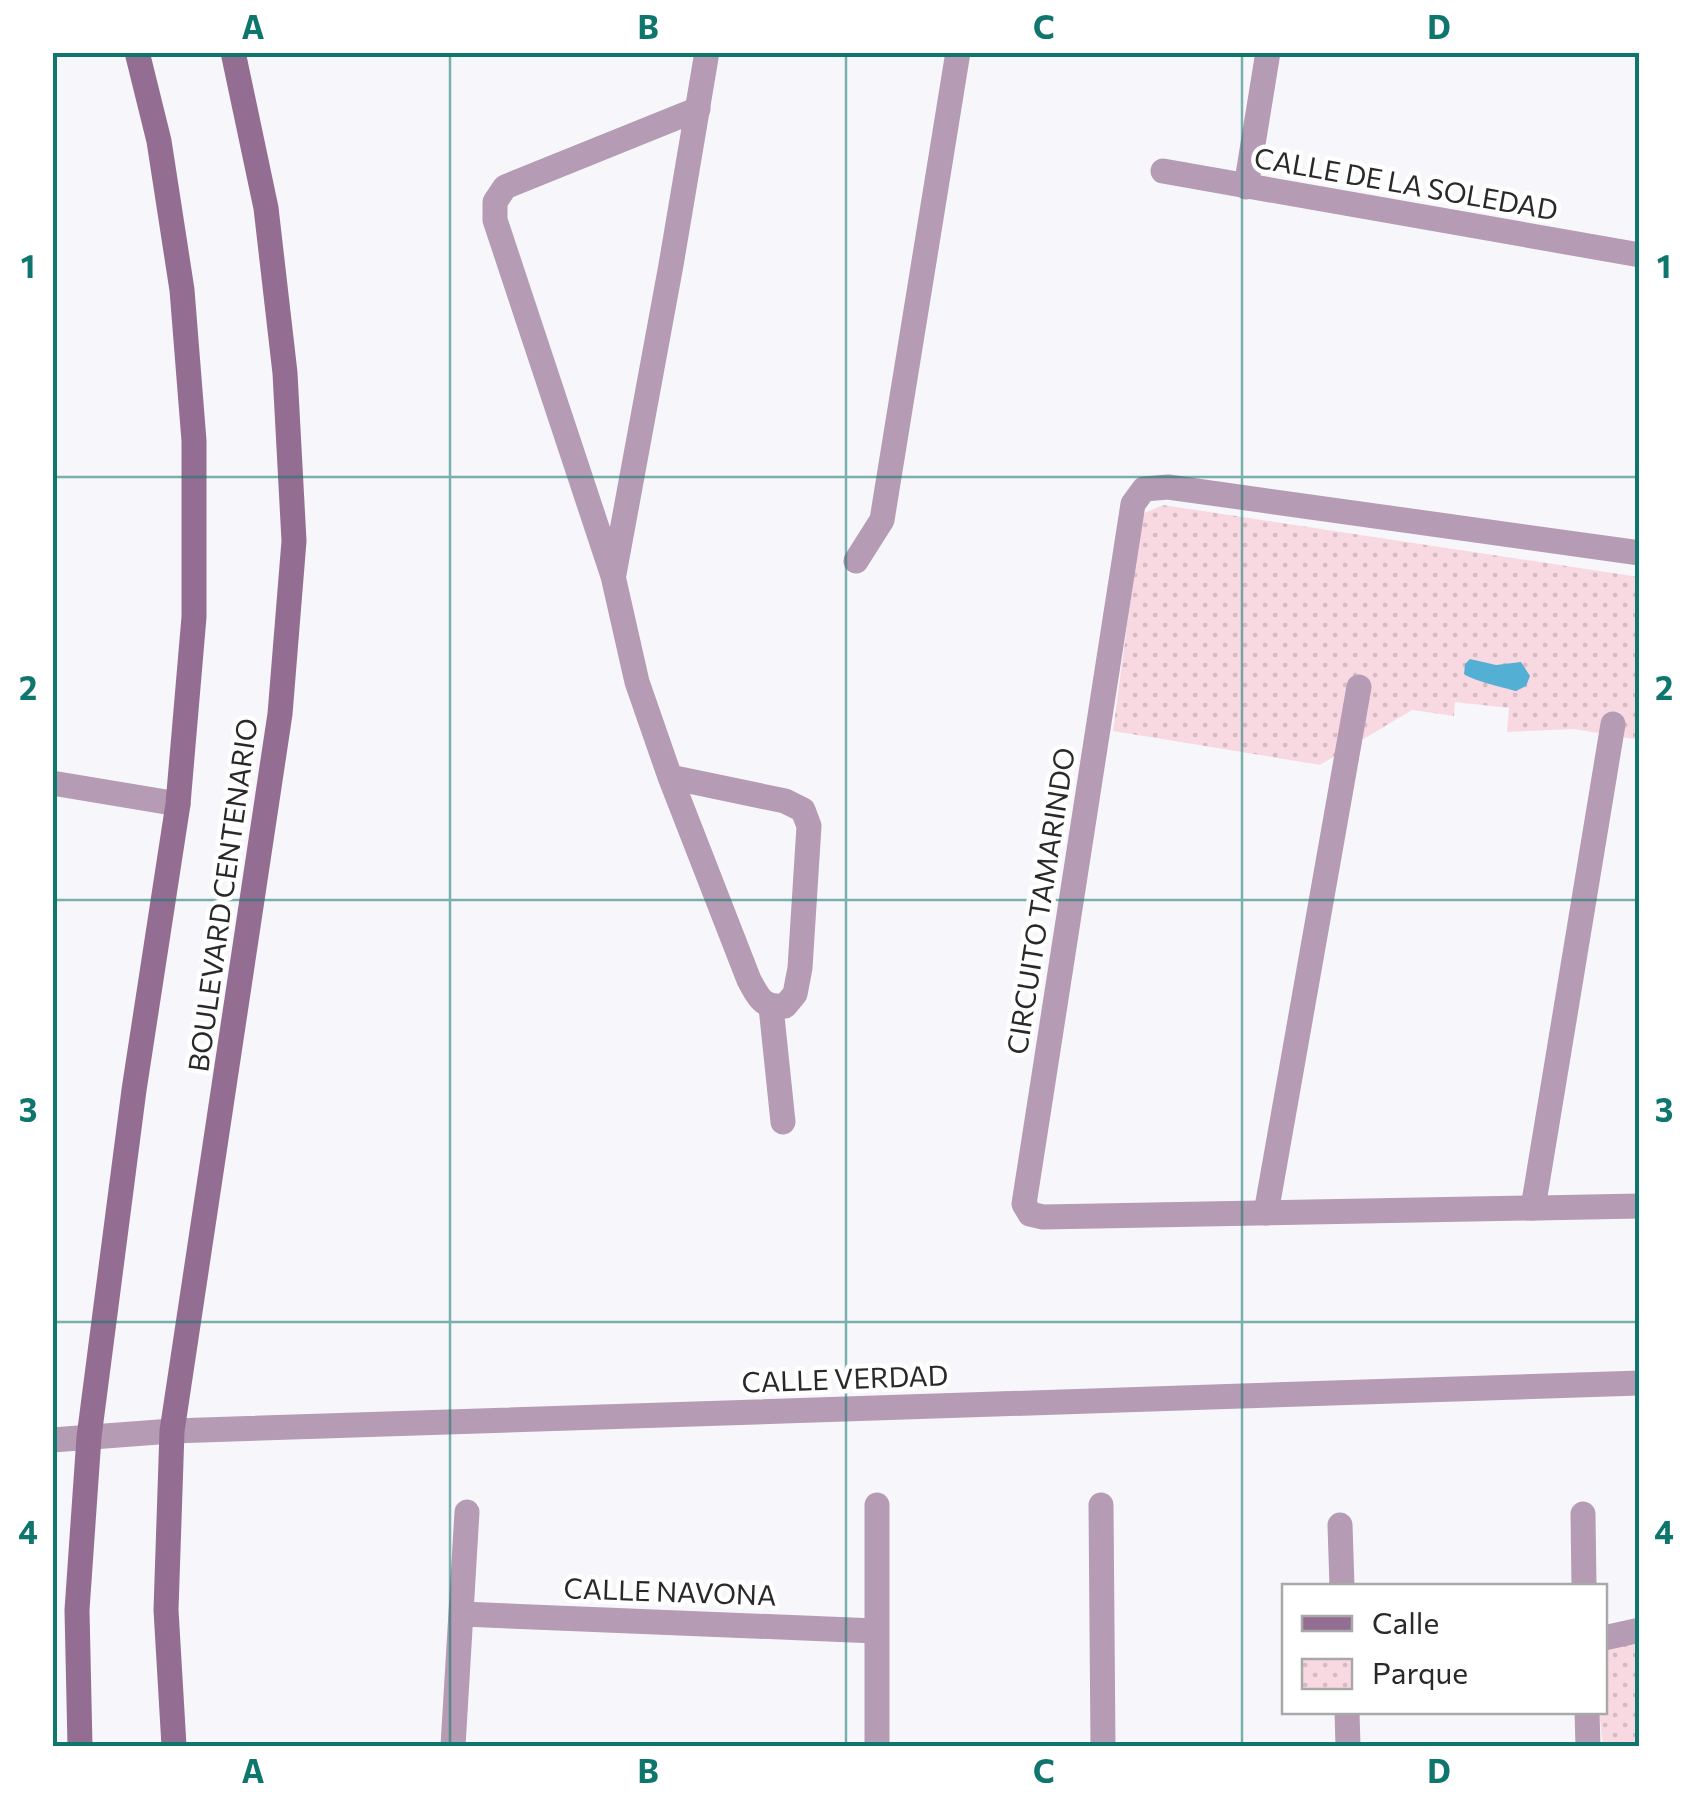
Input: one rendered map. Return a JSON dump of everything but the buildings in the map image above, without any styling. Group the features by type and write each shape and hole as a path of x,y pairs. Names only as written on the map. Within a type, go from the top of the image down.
{"main road":[{"name":"BOULEVARD CENTENARIO","path":"80,1746 77,1610 89,1437 134,1090 178,804 194,617 194,441 182,290 159,140 137,52"},
{"name":"BOULEVARD CENTENARIO","path":"174,1746 166,1610 172,1431 280,714 294,541 286,372 266,208 234,52"}],"street":[{"path":"613,576 707,52"},
{"path":"856,561 882,520 958,52"},
{"path":"1246,188 1268,52"},
{"path":"670,777 785,802 803,810 809,826 800,968 795,994 784,1006 771,1007 759,998 749,980 670,777 636,682 613,576 496,220 494,202 505,187 698,109"},
{"name":"CALLE DE LA SOLEDAD","path":"1162,171 1640,255"},
{"name":"CIRCUITO TAMARINDO","path":"1640,552 1168,487 1144,490 1133,504 1024,1204 1030,1214 1042,1217 1640,1206"},
{"path":"1266,1212 1359,688"},
{"path":"1533,1208 1614,724"},
{"path":"52,782 178,804"},
{"path":"771,1007 783,1122"},
{"name":"CALLE VERDAD","path":"52,1440 172,1431 1640,1383"},
{"path":"876,1746 877,1505"},
{"path":"1101,1505 1103,1746"},
{"path":"453,1746 467,1512"},
{"path":"1583,1514 1584,1584"},
{"path":"1340,1525 1342,1584"},
{"name":"CALLE NAVONA","path":"462,1614 876,1631"},
{"path":"1607,1637 1640,1630"},
{"path":"1347,1714 1348,1746"},
{"path":"1587,1714 1588,1746"}],"green space":[{"path":"1163,505 1639,577 1639,740 1574,729 1507,732 1509,708 1455,702 1454,716 1412,710 1320,765 1113,731 1142,514"},
{"path":"1639,1642 1639,1746 1603,1746 1599,1714 1607,1714 1607,1650"}],"water":[{"path":"1470,659 1496,665 1521,662 1530,676 1526,686 1516,691 1489,684 1464,674"}]}
